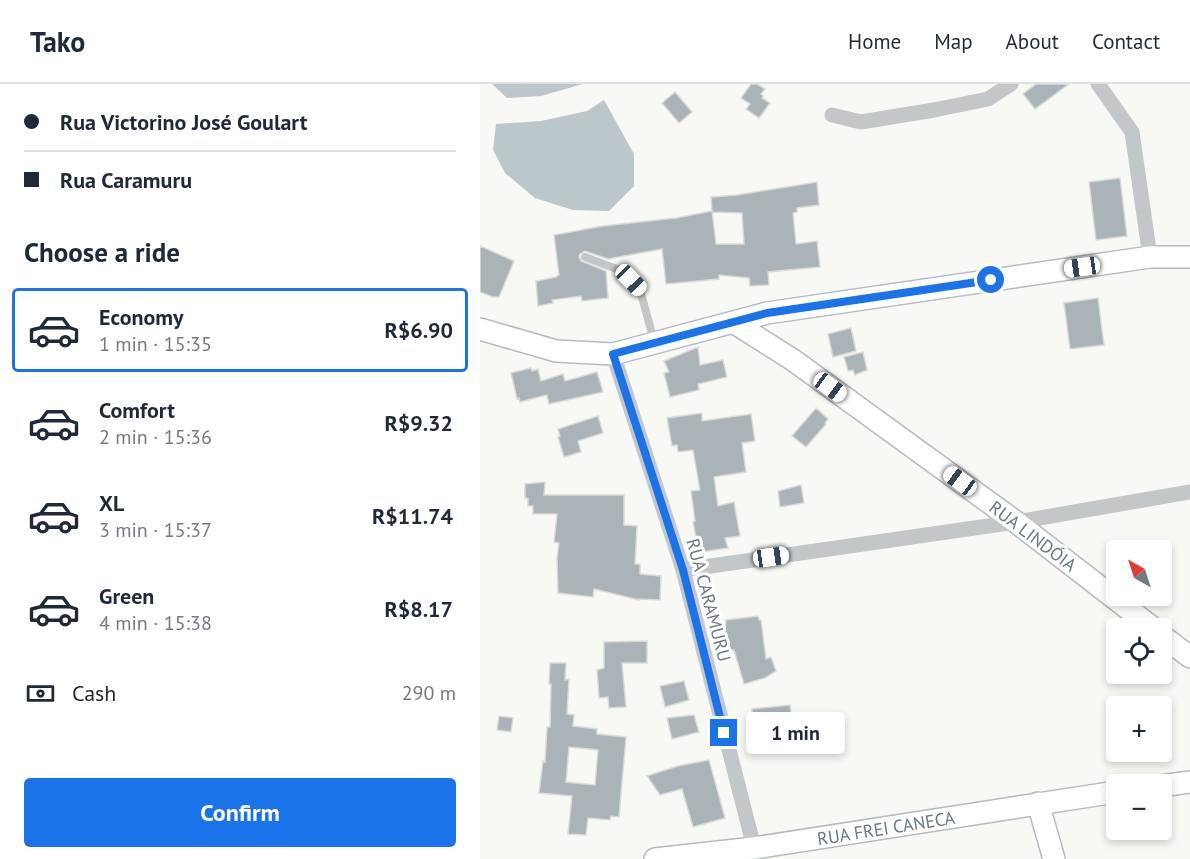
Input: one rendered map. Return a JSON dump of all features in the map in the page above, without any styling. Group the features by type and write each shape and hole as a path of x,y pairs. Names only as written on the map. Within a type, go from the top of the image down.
{"street":[{"path":"832,115 861,122 934,110 988,99 1011,84"},
{"path":"1098,84 1132,132 1150,257"},
{"path":"480,329 556,351 613,354 767,313 1150,257 1190,257"},
{"name":"RUA LINDÓIA","path":"733,322 793,360 1016,522 1140,618"},
{"name":"RUA CARAMURU","path":"613,354 683,570 756,854"},
{"path":"683,570 1016,522 1190,492"},
{"path":"1172,643 1190,657"},
{"path":"1172,784 1190,782"},
{"name":"RUA FREI CANECA","path":"654,859 756,854 1038,803 1106,793"},
{"path":"1038,803 1054,859"}],"lane":[{"path":"585,257 622,271 640,290 655,343"}],"shaded area":[{"path":"492,84 583,84 541,96 507,98"},
{"path":"604,100 634,154 634,186 609,211 573,210 535,198 505,173 493,150 496,124 541,121 587,111"}],"building":[{"path":"751,84 757,84 765,89 761,94 762,98 770,103 759,118 746,109 750,104 741,98"},
{"path":"1036,84 1069,84 1035,109 1023,94"},
{"path":"675,92 692,112 679,123 662,103"},
{"path":"1120,178 1127,236 1096,240 1089,182"},
{"path":"817,182 819,205 797,208 797,212 793,213 796,244 817,241 820,267 768,272 769,285 750,286 749,278 719,275 719,279 666,284 662,249 608,259 585,251 580,254 581,261 606,271 608,298 582,301 581,296 552,300 553,303 538,306 536,281 559,275 554,235 712,211 711,197","holes":["712,212 742,213 744,244 716,244"]},
{"path":"480,246 514,261 499,297 480,292"},
{"path":"1098,298 1104,345 1070,349 1064,303"},
{"path":"851,328 856,351 833,357 828,334"},
{"path":"698,347 700,365 723,360 727,377 698,384 699,390 670,397 664,373 669,372 664,361"},
{"path":"863,352 867,370 855,375 853,370 848,371 844,357"},
{"path":"531,368 532,371 538,369 541,381 563,374 565,381 597,372 603,392 549,404 547,395 520,402 519,398 517,399 511,373"},
{"path":"816,408 828,419 806,447 792,436"},
{"path":"702,413 702,421 751,414 755,441 742,443 746,472 714,477 718,506 734,502 740,536 725,538 728,548 702,552 701,541 697,542 693,522 695,521 691,491 700,490 693,450 678,452 677,445 672,446 667,418"},
{"path":"598,416 603,433 578,441 581,452 564,457 558,429"},
{"path":"545,482 544,495 624,495 624,525 637,526 635,564 640,564 640,574 661,576 660,600 639,600 594,589 593,597 558,593 559,543 554,542 557,514 533,514 533,506 528,506 528,498 525,498 525,484"},
{"path":"801,485 804,503 780,507 778,491"},
{"path":"758,616 761,620 766,659 771,657 776,671 765,678 744,684 734,650 720,652 715,629 725,630 726,620"},
{"path":"647,641 647,663 622,663 626,707 609,708 608,697 599,698 597,670 604,668 604,642"},
{"path":"550,663 566,663 565,680 569,679 567,714 574,715 573,726 597,729 597,734 626,737 619,817 611,816 610,820 588,818 586,835 568,834 572,796 539,793 543,761 545,762 547,727 550,727 551,684 549,684","holes":["569,747 598,750 595,785 566,782"]},
{"path":"684,681 689,700 665,707 660,686"},
{"path":"790,705 792,721 780,724 782,735 755,736 752,709"},
{"path":"694,715 699,732 672,739 667,718"},
{"path":"499,716 513,718 511,732 497,730"},
{"path":"709,760 725,818 693,827 682,789 660,795 647,776 678,766"}],"route":[{"path":"724,733 683,570 613,354 767,313 991,280"}]}
